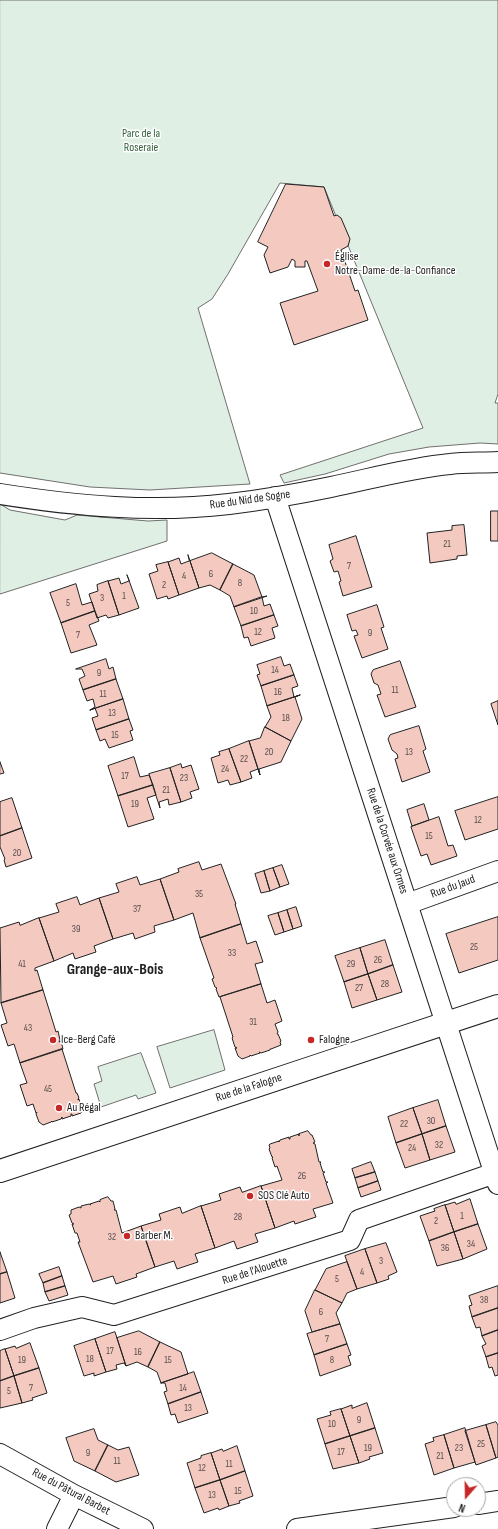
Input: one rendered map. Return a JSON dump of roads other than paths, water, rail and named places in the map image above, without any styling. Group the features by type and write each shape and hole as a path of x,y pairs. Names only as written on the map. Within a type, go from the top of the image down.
{"street":[{"name":"Rue du Nid de Sogne","path":"0,494 48,502 136,509 229,504 331,487 398,472 449,464 498,462"},
{"name":"Rue de la Corvée aux Ormes","path":"275,497 447,1023 462,1074 497,1176"},
{"name":"Rue du Jaud","path":"408,904 498,871"},
{"name":"Rue de la Falogne","path":"0,1171 498,1006"},
{"name":"Rue de l'Alouette","path":"0,1330 34,1318 82,1307 114,1315 224,1281 350,1240 359,1220 497,1176"},
{"name":"Rue du Pâtural Barbet","path":"0,1454 74,1495 143,1529"},
{"path":"56,1529 74,1495"},
{"path":"486,1503 498,1501"},
{"path":"297,1529 446,1508"}],"place":[{"name":"Église Notre-Dame-de-la-Confiance","path":"327,264"},
{"name":"Ice-Berg Café","path":"53,1040"},
{"name":"Falogne","path":"311,1040"},
{"name":"Au Régal","path":"59,1108"},
{"name":"SOS Clé Auto","path":"250,1196"},
{"name":"Barber M.","path":"127,1236"}],"district":[{"name":"Grange-aux-Bois","path":"115,970"}],"park label":[{"name":"Parc de la Roseraie","path":"141,141"}]}
